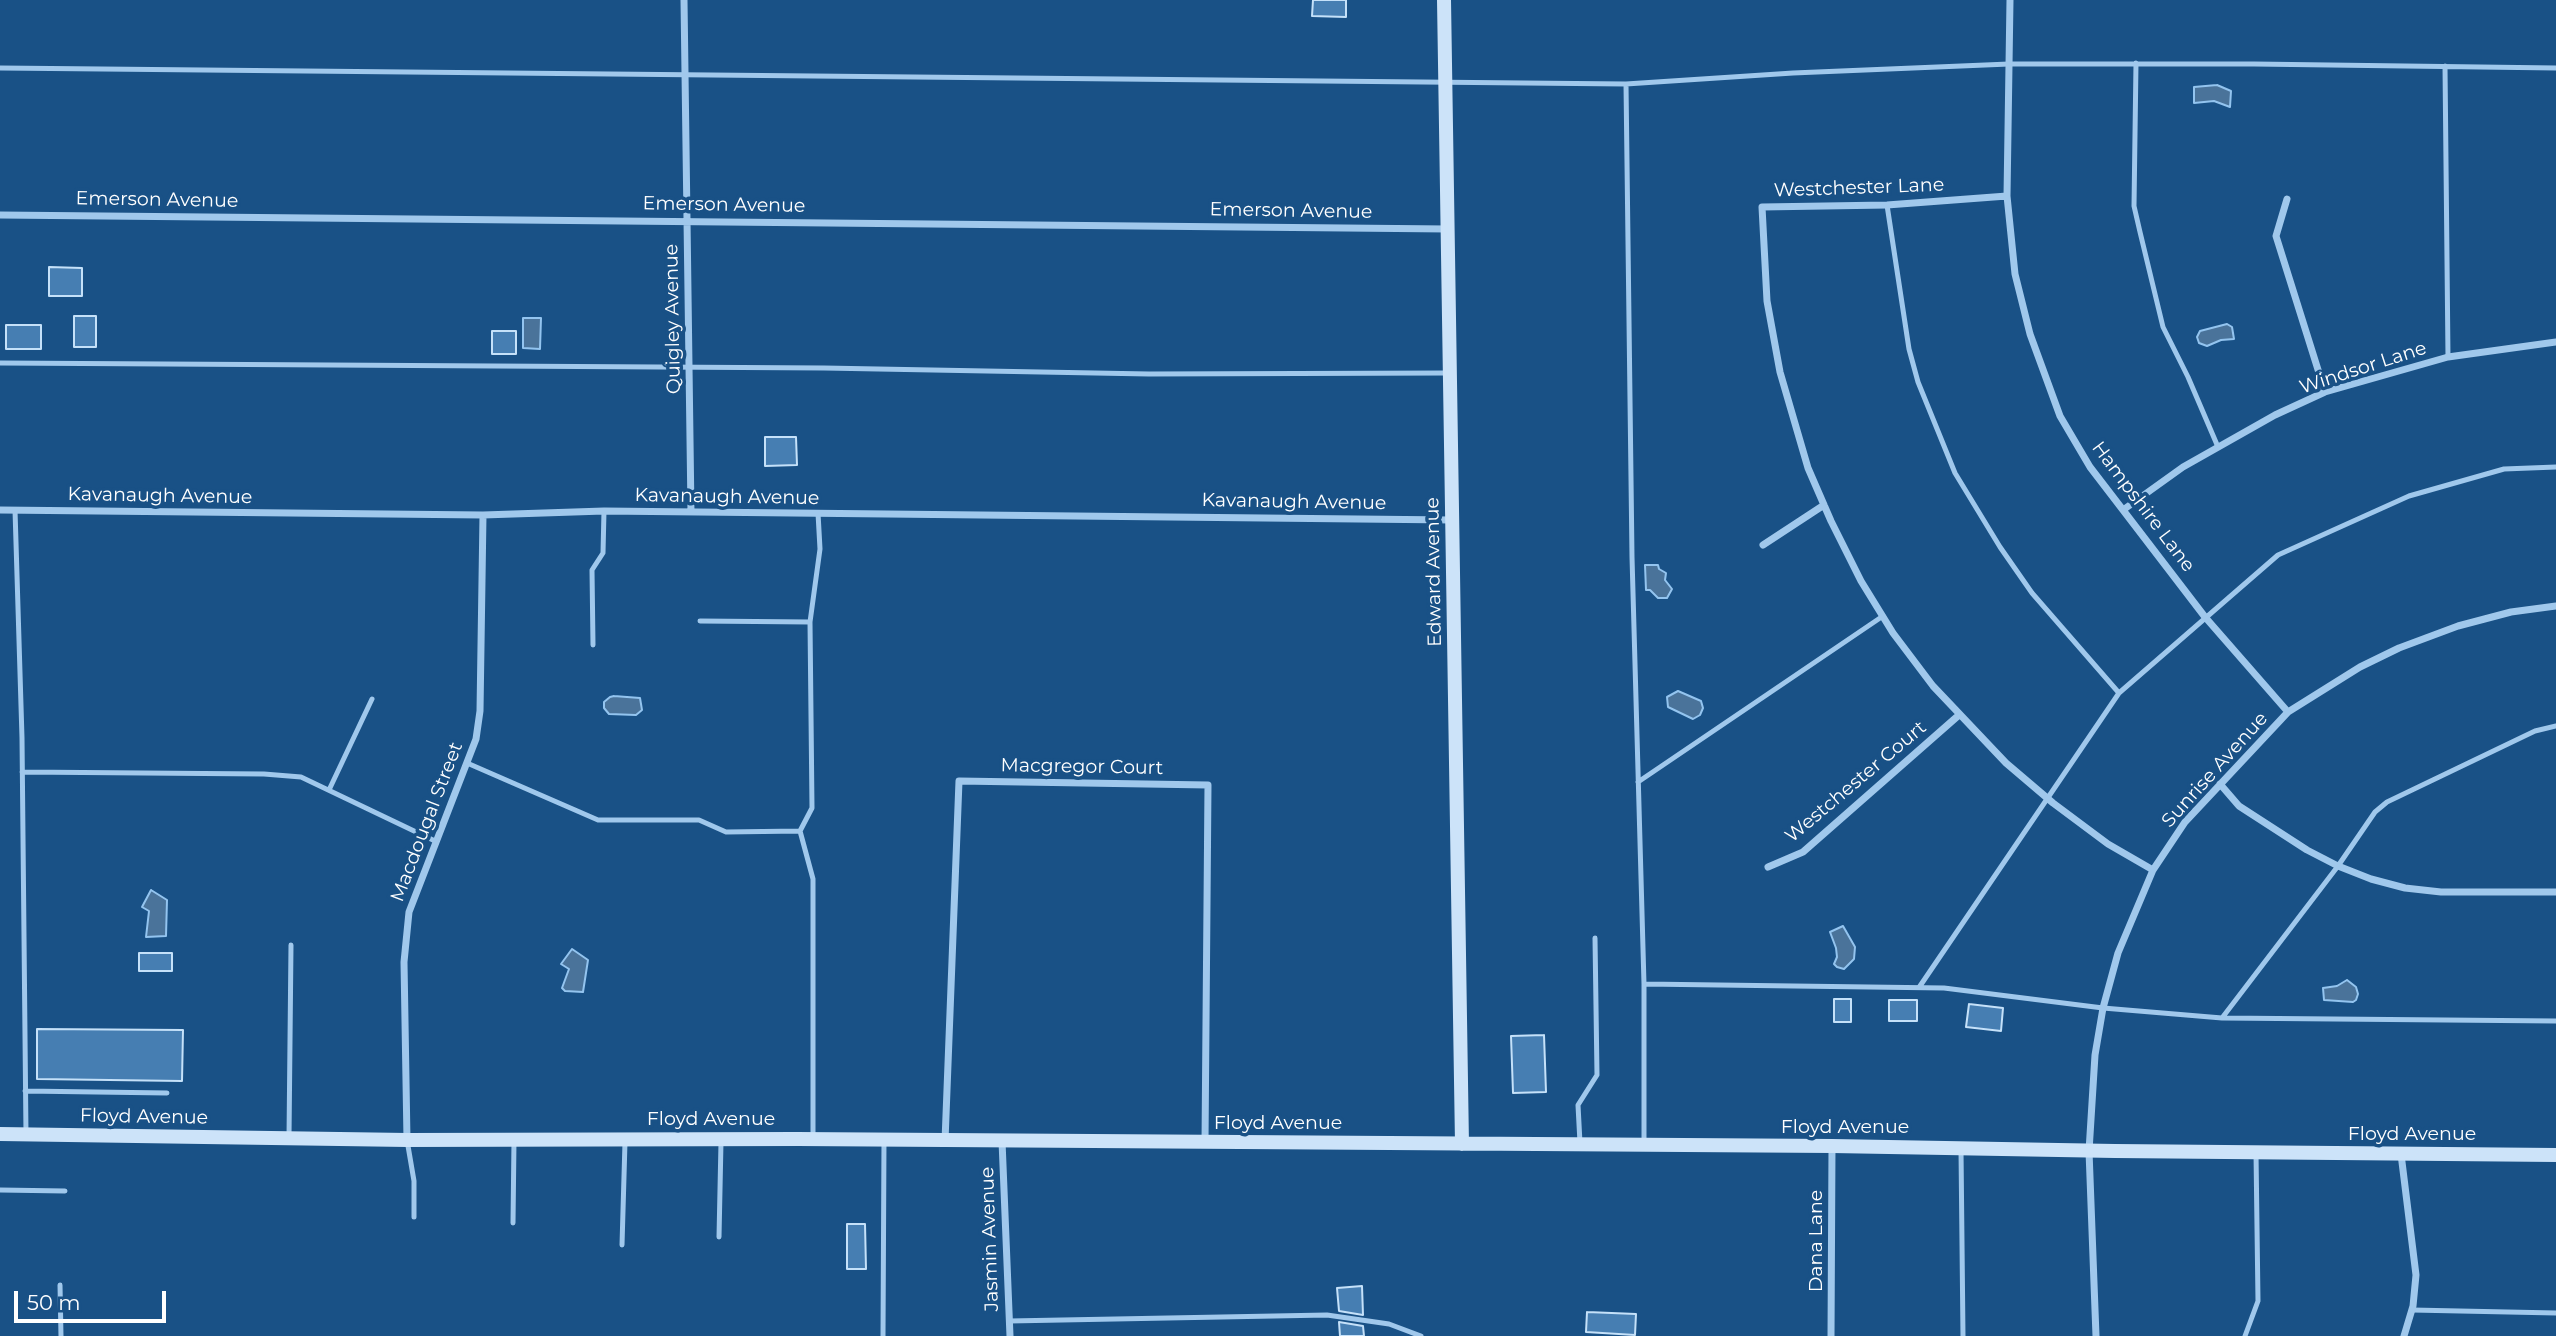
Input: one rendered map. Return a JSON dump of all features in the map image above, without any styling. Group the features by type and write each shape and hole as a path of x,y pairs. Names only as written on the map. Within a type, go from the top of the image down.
{"street":[{"name":"Quigley Avenue","path":"684,0 691,512"},
{"name":"Edward Avenue","path":"1444,0 1462,1144"},
{"name":"Hampshire Lane","path":"2010,0 2007,196 2015,274 2030,334 2060,416 2090,467 2205,617 2288,712"},
{"name":"Westchester Lane","path":"2007,196 1887,205 1762,207 1768,301 1780,372 1805,457 1824,505 1861,582 1933,686 2006,763 2046,798 2108,844 2153,870"},
{"path":"2287,199 2276,236 2325,392"},
{"name":"Emerson Avenue","path":"0,215 1448,229"},
{"name":"Windsor Lane","path":"2123,510 2183,467 2275,415 2325,392 2448,357 2556,342"},
{"path":"1763,545 1824,505"},
{"name":"Kavanaugh Avenue","path":"0,510 482,515 604,511 1453,520"},
{"name":"Macdougal Street","path":"407,1140 404,962 409,912 475,739 480,710 482,515"},
{"name":"Sunrise Avenue","path":"2096,1336 2089,1151 2095,1055 2103,1008 2118,953 2153,870 2185,822 2288,712 2360,667 2399,648 2458,626 2511,612 2556,606"},
{"name":"Westchester Court","path":"1768,867 1803,852 1959,715"},
{"name":"Macgregor Court","path":"945,1142 959,781 1208,785 1205,1142"},
{"path":"2220,784 2239,806 2307,850 2371,879 2405,888 2441,892 2556,892"},
{"name":"Floyd Avenue","path":"0,1134 514,1141 625,1138 1961,1147 2089,1151 2556,1155"},
{"name":"Jasmin Avenue","path":"1002,1140 1010,1336"},
{"name":"Dana Lane","path":"1831,1336 1832,1146"},
{"path":"2400,1153 2416,1275 2412,1310 2404,1336"}],"lane":[{"path":"0,68 1626,85 1793,73 2009,64 2556,68"},
{"path":"2136,64 2134,206 2163,327 2218,447"},
{"path":"2445,66 2448,357"},
{"path":"1626,85 1632,557 1644,984 1644,1145"},
{"path":"1887,205 1909,349 1918,382 1955,473 1987,527 2032,593 2119,693"},
{"path":"0,362 970,370 1149,374 1450,373"},
{"path":"1920,986 2119,693 2278,555 2409,496 2504,469 2556,467"},
{"path":"15,510 22,772 26,1134"},
{"path":"593,645 592,570 603,553 604,511"},
{"path":"813,1139 813,879 800,831 812,808 810,622 820,549 818,513"},
{"path":"1639,782 1883,616"},
{"path":"699,621 810,622"},
{"path":"329,790 372,699"},
{"path":"2222,1018 2338,866 2375,812 2387,802 2535,731 2556,726"},
{"path":"467,763 598,820 699,820 726,832 800,831"},
{"path":"22,772 264,774 301,777 435,841"},
{"path":"1580,1144 1578,1105 1597,1075 1595,938"},
{"path":"289,1138 291,945"},
{"path":"1644,984 1920,986 2103,1008 2222,1018 2556,1021"},
{"path":"25,1091 167,1093"},
{"path":"622,1245 625,1138"},
{"path":"719,1237 720,1139"},
{"path":"407,1140 414,1181 414,1217"},
{"path":"883,1336 884,1140"},
{"path":"513,1223 514,1141"},
{"path":"1961,1147 1963,1336"},
{"path":"2245,1336 2258,1301 2256,1152"},
{"path":"0,1190 65,1191"},
{"path":"60,1285 61,1336"},
{"path":"2412,1310 2556,1313"},
{"path":"1009,1321 1327,1315 1389,1324 1421,1336"}],"water":[{"path":"2217,85 2231,91 2230,107 2214,101 2194,103 2194,87"},
{"path":"523,318 541,318 540,349 523,348"},
{"path":"2227,324 2232,327 2234,339 2221,340 2207,346 2199,343 2197,337 2200,331"},
{"path":"1645,565 1658,565 1659,569 1666,573 1665,580 1672,589 1667,598 1658,598 1650,590 1646,590"},
{"path":"1678,691 1701,701 1703,708 1700,715 1693,719 1668,707 1667,697"},
{"path":"614,696 640,698 642,710 636,715 609,714 604,708 604,702"},
{"path":"151,890 167,900 166,936 146,937 149,911 142,907"},
{"path":"1843,926 1855,947 1854,959 1844,969 1834,964 1837,957 1836,948 1830,932"},
{"path":"572,949 588,960 583,992 565,991 562,988 569,969 561,964"},
{"path":"2347,980 2356,987 2356,1000 2324,1000 2323,988 2337,986"}],"building":[{"path":"1313,0 1346,0 1346,17 1312,16"},
{"path":"49,267 82,268 82,296 49,296"},
{"path":"74,316 96,316 96,347 74,347"},
{"path":"6,325 41,325 41,349 6,349"},
{"path":"492,331 516,331 516,354 492,354"},
{"path":"765,437 796,437 797,465 765,466"},
{"path":"139,953 172,953 172,971 139,971"},
{"path":"1834,999 1851,999 1851,1022 1834,1022"},
{"path":"1889,1000 1917,1000 1917,1021 1889,1021"},
{"path":"1969,1004 2003,1008 2001,1031 1966,1027"},
{"path":"37,1029 183,1030 182,1081 37,1079"},
{"path":"1544,1035 1546,1092 1513,1093 1511,1036"},
{"path":"847,1224 865,1224 866,1269 847,1269"},
{"path":"1362,1286 1363,1315 1339,1311 1337,1288"},
{"path":"1587,1312 1636,1314 1635,1335 1586,1332"},
{"path":"1339,1322 1363,1326 1364,1336 1340,1336"}]}
